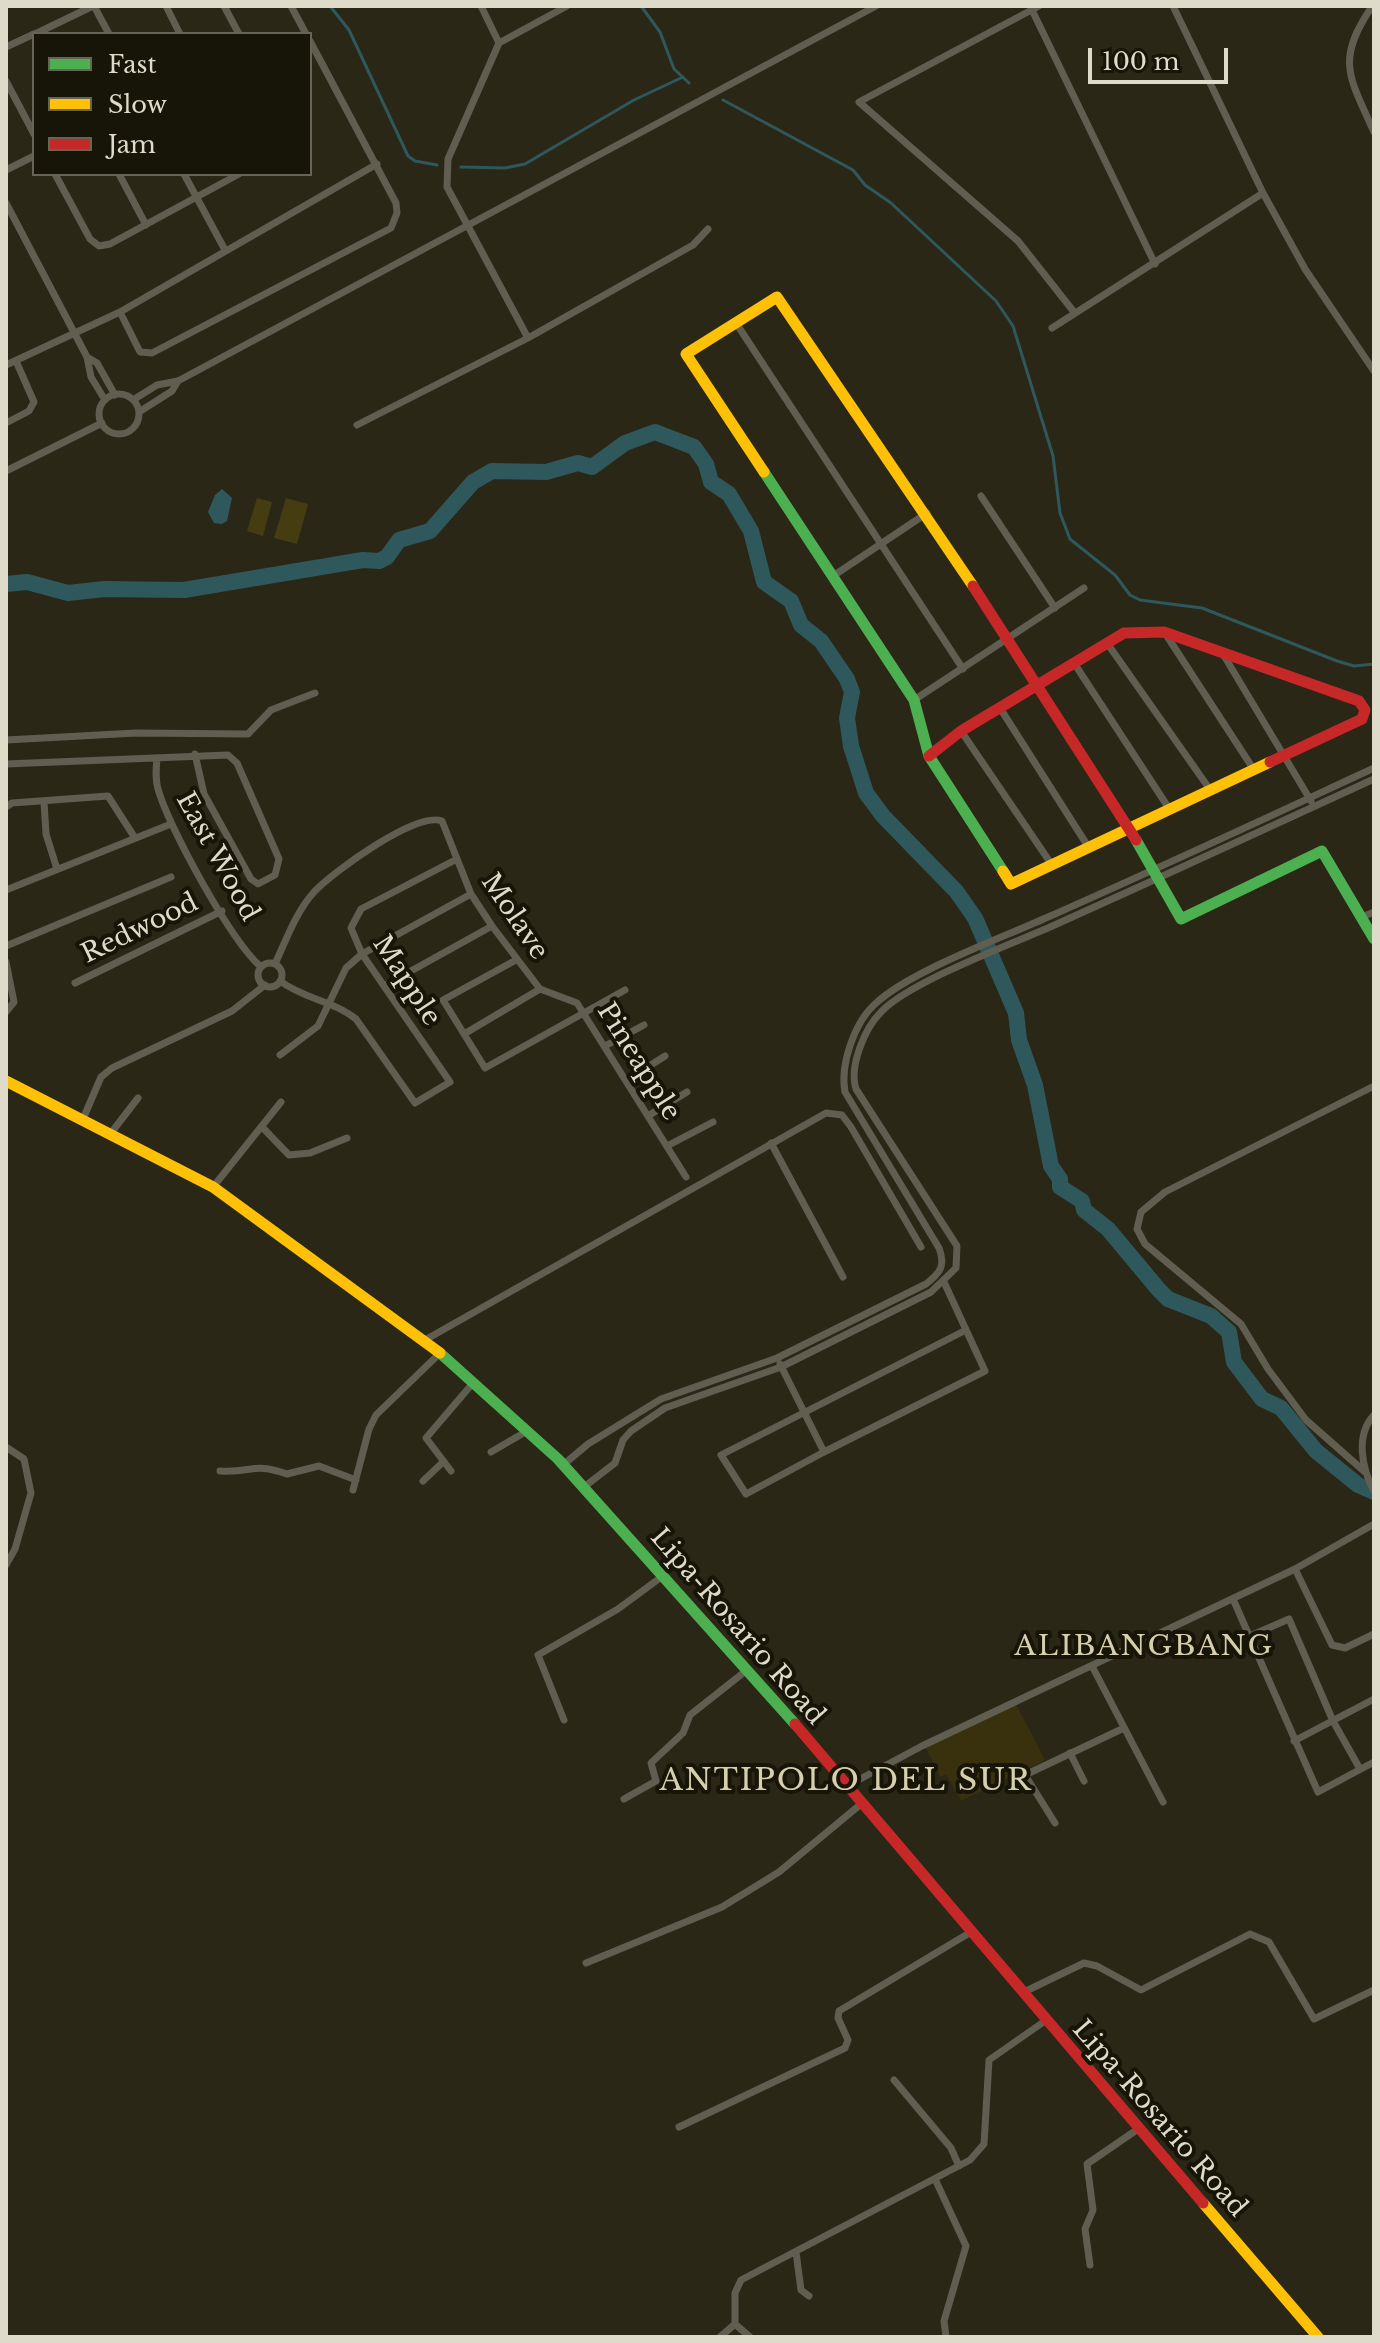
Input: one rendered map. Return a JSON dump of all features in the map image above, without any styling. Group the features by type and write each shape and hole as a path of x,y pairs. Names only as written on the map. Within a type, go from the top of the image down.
{"street":[{"path":"41,32 94,6 108,32"},
{"path":"166,6 179,32"},
{"path":"224,6 238,32"},
{"path":"291,6 305,32"},
{"path":"481,6 499,43"},
{"path":"528,338 447,187 445,172 499,43 567,6"},
{"path":"133,400 139,412 137,424 127,432 110,431 102,423 100,411 105,400 115,395 133,400 157,385 178,381 876,6"},
{"path":"1173,6 1263,193 1305,269 1374,371"},
{"path":"1074,312 1018,241 859,102 1035,8 1155,264"},
{"path":"1371,8 1352,38 1347,67 1374,132"},
{"path":"6,47 32,36"},
{"path":"120,312 140,352 152,353 391,228 397,213 396,203 312,45"},
{"path":"6,81 32,130"},
{"path":"6,170 32,157"},
{"path":"6,365 120,312 377,164"},
{"path":"56,176 94,243 110,244 236,176"},
{"path":"120,176 146,225"},
{"path":"185,176 225,250"},
{"path":"1052,328 1263,193"},
{"path":"6,203 87,357 91,377 105,400"},
{"path":"357,425 528,338 693,245 708,229"},
{"path":"929,756 961,731 1000,708 1038,685 1107,643 1124,633 1164,632 1359,701 1365,710 1362,719 1211,791 1130,829 1011,884 929,756 914,700 686,354 777,297 927,513 1009,639 1038,685 1130,829 1181,919 1322,851 1374,939"},
{"path":"736,323 963,669"},
{"path":"87,357 97,363 115,395"},
{"path":"6,423 29,411 34,402 16,361"},
{"path":"139,412 172,391 178,381"},
{"path":"6,471 102,423"},
{"path":"981,496 1055,608"},
{"path":"833,576 927,513"},
{"path":"914,700 1084,588"},
{"path":"1164,632 1254,770"},
{"path":"1107,643 1211,791"},
{"path":"1222,652 1286,755 1314,807"},
{"path":"1074,663 1170,810"},
{"path":"6,740 180,731 248,734 271,710 315,693"},
{"path":"1000,708 1089,848"},
{"path":"961,731 1052,865"},
{"path":"6,764 195,754 228,755 237,763 279,859 275,875 264,882 252,882 212,814 197,778 195,754"},
{"name":"East Wood","path":"157,758 157,785 171,824 222,911 261,967"},
{"path":"584,1487 615,1463 623,1440 665,1408 781,1367 931,1292 956,1268 957,1246 856,1089 852,1077 871,1026 881,1012 903,995 1374,768"},
{"path":"563,1465 613,1429 674,1393 777,1358 926,1284 940,1273 944,1259 939,1248 845,1092 842,1077 862,1022 873,1005 898,987 975,949 1374,779"},
{"path":"6,807 12,803 108,796 135,838"},
{"path":"44,802 46,834 57,869"},
{"name":"Molave","path":"275,964 305,905 336,872 421,821 442,821 471,894 540,989"},
{"path":"6,890 171,824"},
{"name":"Mapple","path":"326,1003 356,1019 415,1103 450,1082 362,954 351,928 361,909 457,859"},
{"path":"6,946 171,877"},
{"path":"280,1055 318,1026 326,1003 346,968 362,954 471,894"},
{"name":"Redwood","path":"75,983 222,911"},
{"path":"1362,917 1374,912"},
{"path":"384,986 492,926"},
{"path":"516,960 443,1000 485,1068 586,1016 625,990"},
{"path":"6,962 14,1002 6,1012"},
{"path":"83,1119 101,1077 112,1068 232,1011 265,985 276,985 282,971 275,964 261,967 259,977 265,985"},
{"path":"280,981 302,996 326,1003"},
{"path":"464,1034 540,989"},
{"name":"Pineapple","path":"540,989 569,997 586,1016 686,1177"},
{"path":"605,1046 644,1025"},
{"path":"626,1081 665,1056"},
{"name":"Lipa-Rosario Road","path":"6,1081 213,1187 425,1340 563,1465 747,1670 1318,2337"},
{"path":"1365,1472 1306,1420 1268,1369 1241,1324 1145,1244 1137,1229 1141,1212 1165,1192 1374,1086"},
{"path":"648,1116 687,1092"},
{"path":"111,1133 138,1098"},
{"path":"213,1187 281,1102"},
{"path":"425,1340 771,1143 818,1117 834,1113 842,1115 921,1247"},
{"path":"667,1146 713,1122"},
{"path":"262,1127 289,1155 310,1153 347,1138"},
{"path":"771,1143 843,1277"},
{"path":"944,1282 985,1371 746,1494 721,1455 966,1330"},
{"path":"353,1490 369,1429 376,1415 440,1353"},
{"path":"777,1358 824,1452"},
{"path":"451,1471 427,1443 427,1433 473,1383"},
{"path":"1374,1415 1364,1430 1365,1472 1374,1491"},
{"path":"613,1429 623,1440"},
{"path":"491,1452 527,1431"},
{"path":"6,1447 24,1459 31,1493 15,1549 6,1565"},
{"path":"423,1481 443,1462"},
{"path":"220,1471 259,1466 274,1467 287,1474 319,1466 356,1480"},
{"path":"847,1786 1295,1569 1374,1524"},
{"path":"1295,1569 1332,1645 1345,1648 1374,1634"},
{"path":"564,1720 538,1655 618,1609 664,1575"},
{"path":"1233,1599 1318,1792 1374,1762"},
{"path":"1250,1636 1289,1619 1333,1721 1360,1769"},
{"path":"1092,1666 1163,1802"},
{"path":"624,1799 651,1787 656,1781 651,1763 655,1756 683,1733 690,1715 747,1670"},
{"path":"1294,1741 1374,1699"},
{"path":"1055,1823 1025,1775 1124,1728"},
{"path":"1070,1753 1084,1781"},
{"path":"586,1963 722,1907 779,1872 861,1804"},
{"path":"679,2127 845,2048 848,2040 838,2018 839,2011 971,1932"},
{"path":"1024,1992 1084,1963 1097,1966 1141,1990 1250,1934 1269,1942 1314,2019 1374,1990"},
{"path":"720,2337 735,2324 736,2285 979,2153 984,2144 989,2060 1045,2021"},
{"path":"894,2080 951,2148 959,2166"},
{"path":"1090,2265 1085,2229 1093,2210 1087,2164 1138,2129"},
{"path":"935,2179 966,2246 944,2321 946,2337"},
{"path":"796,2252 801,2290 809,2296"},
{"path":"735,2324 750,2337"}],"shaded area":[{"path":"257,498 272,502 263,536 247,531"},
{"path":"286,498 308,504 297,544 274,538"},
{"path":"1016,1704 1045,1760 961,1801 946,1774 940,1777 926,1748"}],"water":[{"path":"222,489 232,498 227,521 222,524 214,523 208,512 215,495"}],"waterway":[{"path":"330,6 349,30 408,156 415,161 437,165"},
{"path":"641,6 660,32 674,69 689,83"},
{"path":"461,167 505,168 525,164 634,100 683,77"},
{"path":"723,100 853,170 865,185 891,203 996,301 1013,326 1053,456 1060,513 1070,539 1115,575 1130,595 1140,600 1202,608 1354,666 1374,664"},
{"path":"6,584 27,582 68,593 104,589 184,590 363,560 379,561 387,557 399,540 430,531 473,482 492,471 546,472 578,463 592,467 625,443 655,432 694,447 706,464 711,482 729,494 751,531 764,582 791,601 801,625 821,641 847,679 852,692 847,718 851,746 866,793 883,816 956,891 975,918 1016,1013 1019,1040 1035,1085 1051,1166 1060,1179 1060,1187 1082,1201 1084,1210 1108,1229 1168,1299 1211,1316 1229,1332 1234,1362 1262,1399 1281,1408 1316,1451 1358,1485 1374,1492"}],"traffic: fast":[{"path":"764,472 914,700 929,756 1003,871"},
{"path":"1136,840 1181,919 1322,851 1374,939"},
{"path":"440,1353 558,1459 795,1724"}],"traffic: slow":[{"path":"764,472 686,354 777,297 973,586"},
{"path":"1003,871 1011,884 1270,762"},
{"path":"6,1081 213,1187 440,1353"},
{"path":"1203,2203 1318,2337"}],"traffic: jam":[{"path":"973,586 1136,840"},
{"path":"929,756 961,731 1124,633 1164,632 1359,701 1365,710 1362,719 1270,762"},
{"path":"795,1724 1203,2203"}],"district":[{"name":"ALIBANGBANG","path":"1144,1647"},
{"name":"ANTIPOLO DEL SUR","path":"846,1782"}]}
